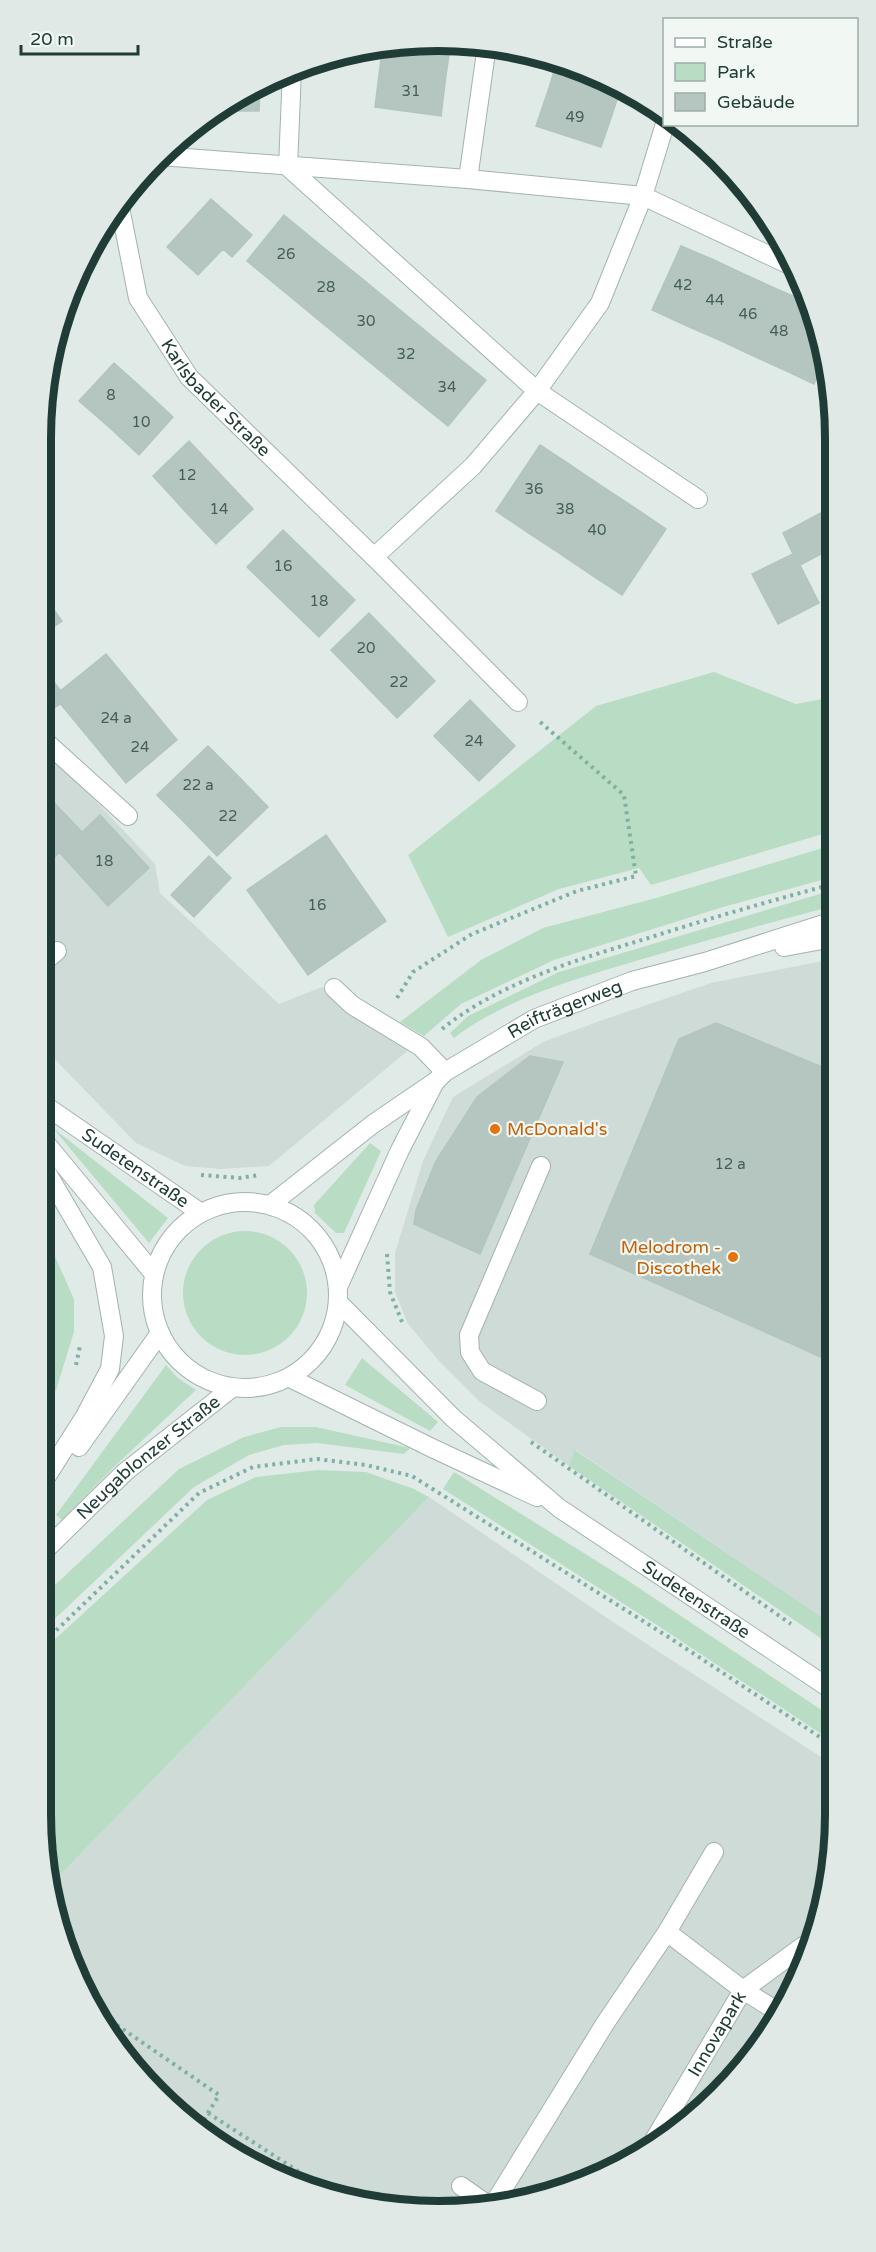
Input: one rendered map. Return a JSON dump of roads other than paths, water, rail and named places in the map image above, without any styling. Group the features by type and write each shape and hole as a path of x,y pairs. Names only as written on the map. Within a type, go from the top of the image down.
{"street":[{"path":"468,179 486,54"},
{"path":"288,167 292,79"},
{"path":"375,557 473,466 537,391 600,303 643,196 664,126"},
{"path":"172,157 468,179 643,196 782,261"},
{"path":"288,167 537,391 698,499"},
{"name":"Karlsbader Straße","path":"122,215 138,298 189,377 375,557 518,702"},
{"path":"51,747 128,816"},
{"name":"Reifträgerweg","path":"270,1205 373,1124 440,1077 534,1019 632,981 705,962 825,924"},
{"name":"Reifträgerweg","path":"705,962 825,940"},
{"path":"51,956 57,951"},
{"path":"334,988 352,1005 421,1047 440,1077 400,1150 339,1295 332,1330 317,1356 290,1378 263,1387 232,1388 203,1378 182,1364 160,1333 153,1310 152,1289 154,1274 170,1239 184,1225 201,1213 233,1203 251,1202 270,1205 298,1218 321,1241 333,1265 339,1295"},
{"name":"Sudetenstraße","path":"51,1110 201,1213"},
{"name":"Sudetenstraße","path":"51,1149 154,1274"},
{"path":"537,1401 482,1371 470,1352 469,1335 541,1166"},
{"path":"51,1180 102,1267 114,1336 110,1369 85,1416 51,1470"},
{"name":"Sudetenstraße","path":"339,1295 453,1418 559,1508 825,1685"},
{"path":"51,1485 160,1333"},
{"name":"Sudetenstraße","path":"290,1378 559,1508"},
{"name":"Neugablonzer Straße","path":"51,1544 125,1472 232,1388"},
{"path":"498,2196 606,2022 667,1932 714,1852"},
{"path":"667,1932 743,1990 773,2008"},
{"name":"Innovapark","path":"659,2132 743,1990 801,1948"},
{"path":"461,2186 479,2199"}],"place":[{"name":"McDonald's","path":"495,1129"},
{"name":"Melodrom - Discothek","path":"733,1257"}]}
